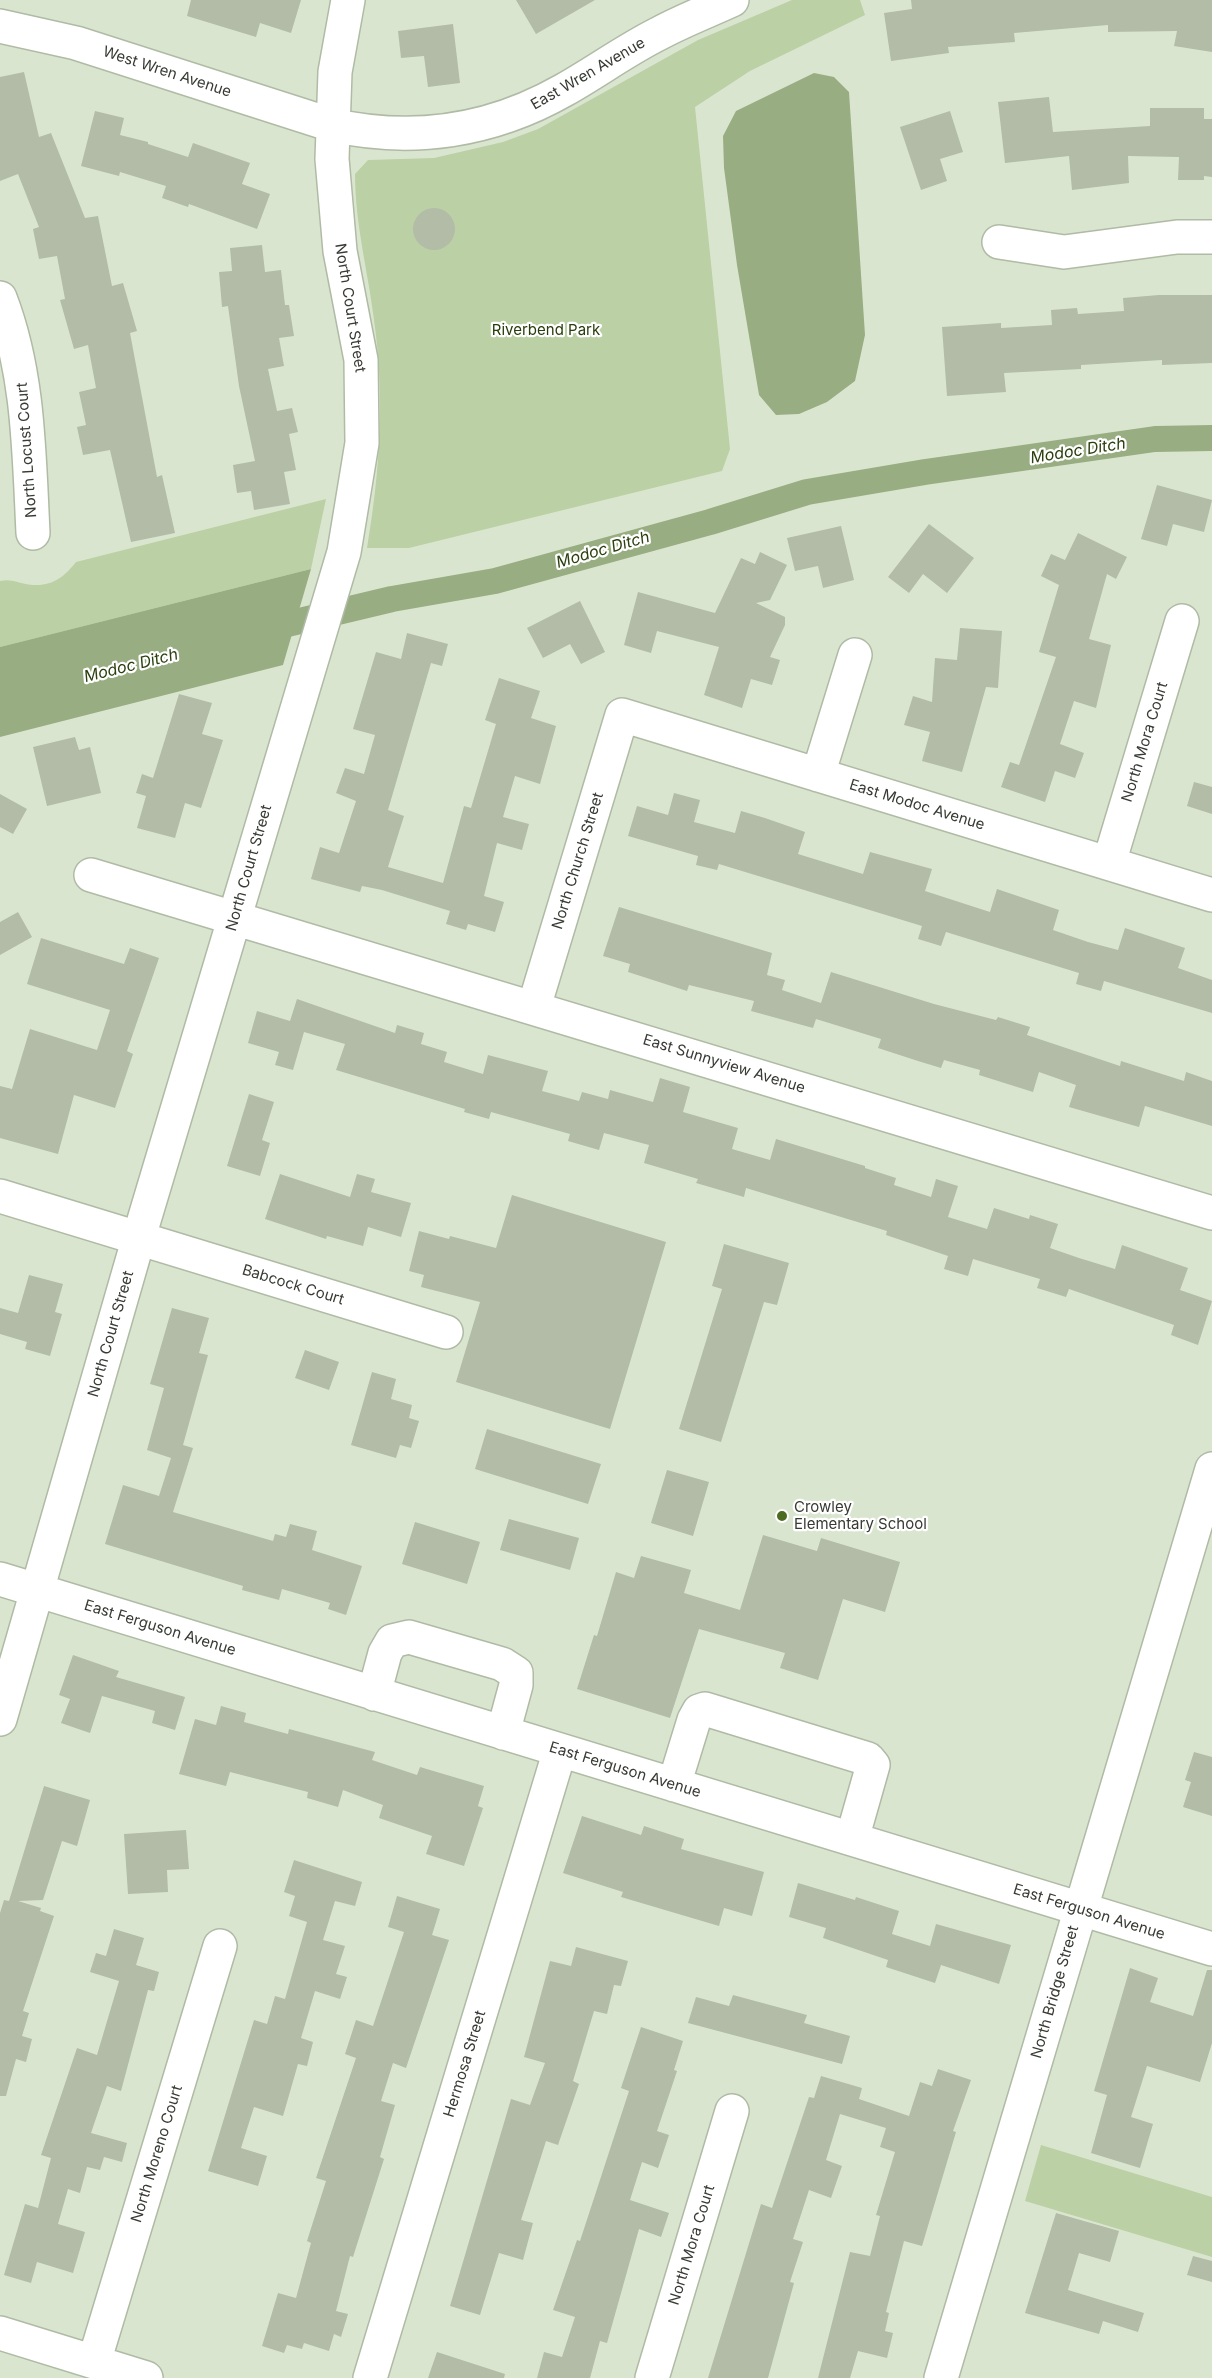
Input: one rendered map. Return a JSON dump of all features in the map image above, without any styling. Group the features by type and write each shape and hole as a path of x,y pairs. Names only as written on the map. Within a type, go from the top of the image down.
{"street":[{"name":"North Court Street","path":"0,1719 139,1237 338,572 362,442 360,360 340,250 333,196 332,125 336,72 348,0"},
{"name":"East Wren Avenue","path":"332,125 365,132 406,135 462,129 497,121 530,109 657,34 732,0"},
{"name":"West Wren Avenue","path":"0,26 76,43 332,125"},
{"path":"999,242 1064,252 1177,237 1212,237"},
{"name":"North Locust Court","path":"0,297 13,338 24,396 33,533"},
{"name":"North Mora Court","path":"1109,863 1182,621"},
{"path":"818,775 855,655"},
{"name":"East Modoc Avenue","path":"622,715 1212,895"},
{"name":"North Church Street","path":"534,1007 622,715"},
{"name":"East Sunnyview Avenue","path":"90,875 1212,1213"},
{"name":"Babcock Court","path":"0,1196 446,1332"},
{"name":"North Bridge Street","path":"941,2378 1212,1469"},
{"name":"East Ferguson Avenue","path":"0,1579 1212,1949"},
{"path":"374,1694 385,1653 393,1641 409,1637 502,1664 516,1673 516,1685 503,1733"},
{"path":"674,1785 694,1720 699,1712 705,1709 868,1758 873,1765 852,1839"},
{"name":"Hermosa Street","path":"370,2378 560,1750"},
{"name":"North Moreno Court","path":"94,2362 220,1946"},
{"name":"North Mora Court","path":"652,2378 732,2111"},
{"path":"0,2333 146,2378"}],"green space":[{"name":"Riverbend Park","path":"792,0 860,0 865,15 750,71 695,107 730,449 722,471 409,548 367,548 378,462 380,406 374,320 359,229 355,174 368,160 434,158 503,142 538,129 698,40"},
{"path":"326,499 311,569 0,647 0,581 9,580 34,585 47,584 63,576 76,562"},
{"path":"1041,2145 1212,2197 1212,2257 1025,2201"}],"water":[{"path":"814,73 834,77 849,92 865,335 855,381 827,402 799,414 776,415 759,395 737,265 724,168 723,136 736,111"},
{"path":"311,569 283,665 0,737 0,647"}],"building":[{"path":"191,0 301,0 291,33 260,23 256,37 187,16"},
{"path":"516,0 595,0 536,34"},
{"path":"911,0 1212,0 1212,52 1174,46 1177,31 1108,32 1108,25 1014,33 1015,42 948,47 949,53 891,61 884,13 912,9"},
{"path":"453,24 460,83 428,87 424,56 401,58 398,31"},
{"path":"24,72 39,137 51,133 85,218 98,216 112,286 123,283 137,331 130,333 157,477 162,475 175,533 131,542 110,450 83,455 77,427 86,425 79,392 96,388 88,345 74,349 60,300 65,299 57,256 39,259 33,229 39,227 18,174 0,181 0,77"},
{"path":"1049,97 1053,132 1150,126 1150,108 1204,108 1204,119 1212,119 1212,177 1204,176 1204,180 1178,180 1179,157 1128,156 1129,183 1072,190 1069,156 1005,163 998,102"},
{"path":"95,111 124,118 120,135 148,142 148,144 188,157 193,143 250,163 242,184 270,194 257,229 189,204 188,207 162,198 166,186 120,172 119,176 81,166"},
{"path":"950,111 963,152 940,159 947,181 921,190 900,127"},
{"path":"434,208 449,214 455,229 449,244 434,250 419,244 413,229 419,214"},
{"path":"262,245 265,272 281,270 285,305 289,305 294,336 279,338 284,366 268,369 277,411 292,408 298,432 289,434 296,470 284,472 290,504 254,510 251,491 237,493 233,465 255,461 239,386 228,306 222,307 219,272 232,271 230,248"},
{"path":"1212,295 1212,363 1162,365 1162,360 1081,365 1081,369 1004,373 1006,392 947,396 942,327 1001,323 1001,328 1052,325 1051,310 1077,308 1078,314 1124,311 1123,298"},
{"path":"1157,485 1212,500 1204,532 1173,524 1167,546 1141,539"},
{"path":"929,524 974,558 947,593 923,574 909,593 888,577"},
{"path":"841,526 854,580 823,588 818,566 795,571 787,538"},
{"path":"1078,533 1127,557 1116,579 1107,574 1089,639 1111,645 1096,708 1074,701 1060,744 1084,753 1075,778 1055,771 1045,802 1001,787 1010,762 1019,765 1056,657 1039,652 1059,585 1041,576 1051,554 1065,560"},
{"path":"760,552 787,565 770,600 756,603 785,617 785,625 770,657 780,660 772,685 751,679 742,708 704,695 719,647 657,631 651,653 624,645 638,592 715,613 741,558 755,564"},
{"path":"580,601 605,652 581,664 570,644 543,658 527,628"},
{"path":"960,628 1002,631 998,688 986,687 962,772 922,761 930,732 904,725 913,696 932,702 935,658 957,660"},
{"path":"407,633 448,644 442,666 431,663 388,810 404,816 388,867 443,883 464,806 471,808 496,724 485,720 499,678 540,691 531,718 556,726 540,784 515,776 503,817 529,824 522,850 497,843 484,896 504,902 495,932 468,924 466,930 446,924 450,911 382,890 362,886 360,892 311,879 320,847 339,853 356,801 336,793 345,768 364,774 375,735 353,729 376,652 401,659"},
{"path":"179,694 212,703 202,734 223,740 201,808 185,803 175,838 137,828 146,796 136,793 142,774 153,778"},
{"path":"75,737 79,750 90,747 101,793 47,806 33,747"},
{"path":"1194,782 1212,787 1212,814 1187,806"},
{"path":"674,793 700,800 694,822 735,833 741,811 765,818 805,832 798,854 863,874 870,852 932,869 925,891 990,912 997,889 1059,910 1053,930 1088,942 1118,950 1125,928 1185,948 1178,968 1212,980 1212,1013 1104,981 1101,991 1076,984 1079,973 946,932 941,946 918,939 922,926 719,864 717,870 696,865 698,856 628,836 637,806 668,815"},
{"path":"0,794 27,809 13,834 0,827"},
{"path":"619,907 772,953 767,975 785,980 782,990 821,1003 831,972 934,1004 996,1020 998,1017 1030,1027 1027,1035 1120,1066 1121,1061 1184,1081 1186,1072 1212,1081 1212,1126 1145,1106 1139,1127 1069,1107 1076,1085 1039,1072 1033,1092 979,1075 980,1070 944,1060 941,1068 878,1048 881,1039 816,1019 813,1028 751,1011 754,1001 689,985 687,991 628,972 630,964 603,956"},
{"path":"18,912 32,937 0,955 0,922"},
{"path":"41,938 124,964 130,948 159,958 127,1051 133,1054 115,1108 74,1095 58,1154 0,1138 0,1086 12,1089 30,1029 97,1050 110,1010 27,984"},
{"path":"297,999 395,1033 397,1025 424,1033 421,1044 447,1052 444,1062 483,1074 488,1055 548,1071 542,1091 579,1101 582,1092 608,1099 610,1090 653,1102 660,1078 690,1087 683,1112 738,1128 732,1149 770,1160 776,1139 865,1166 865,1168 896,1178 894,1185 931,1197 936,1179 958,1186 948,1217 987,1229 994,1208 1029,1219 1030,1215 1058,1224 1050,1248 1079,1258 1115,1269 1122,1245 1188,1268 1180,1290 1212,1301 1198,1345 1171,1335 1174,1325 1069,1289 1066,1297 1037,1288 1040,1279 973,1259 968,1276 944,1269 948,1256 886,1235 887,1231 746,1188 744,1197 696,1183 698,1179 644,1163 649,1145 604,1133 599,1150 568,1141 570,1134 491,1112 489,1119 464,1112 465,1109 336,1070 345,1044 304,1032 293,1070 275,1065 279,1052 248,1043 257,1011 290,1021"},
{"path":"249,1094 274,1102 262,1140 270,1143 260,1176 227,1166"},
{"path":"280,1174 350,1197 357,1174 375,1179 371,1192 411,1203 401,1237 368,1227 363,1246 327,1236 326,1239 265,1219"},
{"path":"512,1195 666,1242 610,1429 456,1382 480,1302 421,1287 424,1275 409,1271 419,1231 449,1239 450,1236 496,1248"},
{"path":"724,1244 789,1263 777,1305 764,1302 721,1442 679,1429 722,1289 712,1286"},
{"path":"29,1275 63,1284 55,1312 62,1314 50,1356 25,1349 27,1342 0,1334 0,1308 18,1313"},
{"path":"172,1308 209,1318 199,1353 208,1355 183,1445 193,1448 173,1512 273,1541 275,1534 286,1537 290,1524 317,1531 312,1550 362,1566 346,1615 328,1609 330,1603 282,1589 279,1600 242,1590 243,1586 105,1544 123,1485 159,1496 171,1458 147,1450 164,1388 150,1384"},
{"path":"305,1350 339,1362 329,1390 295,1378"},
{"path":"372,1372 396,1379 391,1399 412,1405 409,1418 419,1421 411,1448 400,1445 396,1458 351,1445"},
{"path":"487,1429 601,1464 588,1504 475,1469"},
{"path":"667,1470 709,1482 693,1536 651,1523"},
{"path":"509,1519 579,1538 570,1570 500,1550"},
{"path":"415,1522 480,1542 467,1584 402,1564"},
{"path":"763,1535 817,1551 821,1538 900,1562 885,1612 843,1599 818,1680 780,1668 785,1653 699,1629 670,1718 577,1689 594,1635 597,1636 616,1572 634,1578 641,1556 691,1570 684,1593 740,1610"},
{"path":"73,1655 119,1671 116,1677 185,1697 175,1730 152,1723 155,1711 102,1696 90,1733 61,1723 70,1699 59,1695"},
{"path":"221,1706 246,1713 244,1722 288,1734 289,1729 375,1752 372,1760 417,1775 420,1767 484,1786 478,1806 483,1808 464,1866 426,1854 432,1836 379,1818 383,1805 343,1790 338,1807 307,1798 308,1792 230,1772 226,1786 179,1774 195,1719 216,1725"},
{"path":"1194,1752 1212,1757 1212,1816 1183,1807 1191,1782 1185,1780"},
{"path":"44,1786 90,1800 77,1846 62,1841 43,1900 18,1901 41,1908 40,1911 54,1916 23,2011 29,2013 22,2036 32,2039 26,2062 16,2059 6,2096 0,2096 0,1913 4,1900 9,1901"},
{"path":"582,1816 641,1835 644,1826 684,1839 681,1849 764,1872 752,1916 724,1908 719,1926 621,1897 623,1892 563,1873"},
{"path":"186,1830 189,1869 167,1870 168,1892 128,1894 124,1834"},
{"path":"294,1860 362,1882 355,1906 335,1901 323,1940 345,1946 336,1974 347,1977 340,1999 315,1991 301,2038 313,2042 307,2066 298,2064 283,2116 254,2107 241,2148 267,2156 258,2186 208,2171 254,2020 267,2024 275,1996 285,1999 307,1922 289,1916 295,1896 284,1892"},
{"path":"798,1883 855,1900 856,1897 899,1911 892,1934 930,1946 936,1924 1011,1945 999,1984 941,1965 935,1983 886,1967 888,1960 823,1938 826,1928 789,1917"},
{"path":"397,1896 440,1909 432,1935 449,1940 406,2068 393,2063 381,2101 395,2105 380,2157 384,2159 353,2257 350,2256 336,2311 348,2314 341,2337 334,2334 329,2351 304,2343 302,2349 287,2345 284,2353 262,2346 278,2293 296,2298 311,2243 307,2241 326,2181 316,2178 356,2058 345,2054 356,2020 373,2026 404,1932 388,1927"},
{"path":"114,1929 144,1938 136,1965 159,1972 154,1991 148,1990 121,2091 107,2086 91,2133 127,2143 122,2162 104,2157 100,2170 87,2167 80,2193 68,2189 58,2224 85,2232 73,2273 37,2262 31,2283 4,2275 25,2204 38,2208 51,2158 41,2155 77,2048 97,2055 119,1981 90,1972 96,1953 106,1956"},
{"path":"576,1947 628,1961 621,1986 614,1985 607,2014 594,2011 573,2081 579,2084 558,2145 546,2141 521,2220 533,2223 523,2260 499,2253 480,2315 450,2306 511,2099 530,2105 545,2063 524,2057 550,1961 571,1966"},
{"path":"1130,1968 1158,1978 1150,2002 1193,2016 1207,1970 1212,1970 1212,2043 1200,2082 1147,2066 1131,2117 1153,2124 1140,2168 1091,2153 1107,2095 1094,2091"},
{"path":"733,1995 807,2015 804,2023 850,2036 842,2064 688,2023 696,1997 729,2006"},
{"path":"641,2027 683,2041 674,2070 677,2071 657,2131 669,2135 658,2168 642,2162 630,2200 669,2213 661,2237 639,2229 607,2343 600,2341 590,2378 537,2378 544,2352 562,2357 575,2317 553,2310 577,2240 580,2241 629,2091 621,2088"},
{"path":"938,2069 971,2080 953,2131 956,2132 922,2246 904,2241 886,2312 889,2313 885,2331 893,2333 887,2358 858,2351 850,2378 818,2378 850,2252 870,2256 880,2216 876,2215 895,2152 880,2147 886,2128 840,2114 826,2160 842,2166 831,2198 809,2190 793,2239 803,2242 790,2282 794,2283 768,2378 708,2378 761,2204 772,2208 809,2097 814,2098 821,2076 862,2088 859,2099 909,2116 920,2082 932,2086"},
{"path":"1056,2213 1119,2231 1110,2262 1079,2253 1068,2290 1144,2313 1138,2332 1103,2321 1099,2334 1025,2313"},
{"path":"1193,2256 1212,2261 1212,2282 1187,2275"},
{"path":"437,2352 505,2374 504,2378 428,2378"}],"waterway":[{"name":"Modoc Ditch","path":"262,630 392,599 495,581 710,522 807,492 925,472 1155,439 1212,438"}],"place":[{"name":"Crowley Elementary School","path":"782,1516"}]}
